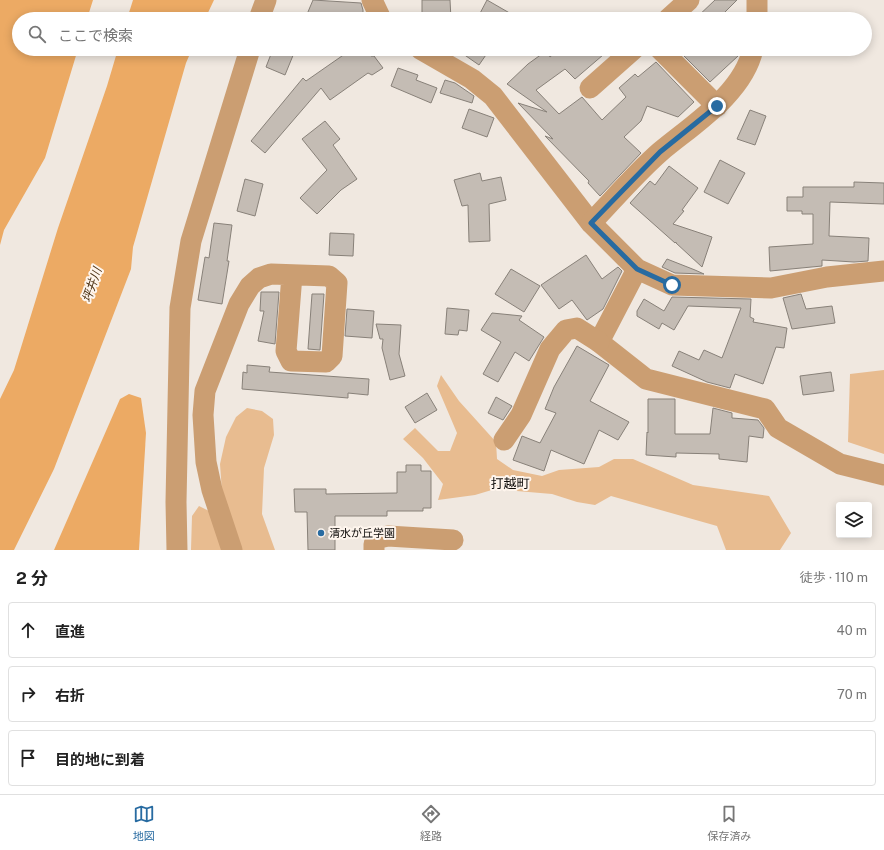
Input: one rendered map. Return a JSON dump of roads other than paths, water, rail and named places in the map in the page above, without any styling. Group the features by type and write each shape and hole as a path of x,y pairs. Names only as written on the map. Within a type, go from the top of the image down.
{"street":[{"path":"262,12 266,0"},
{"path":"372,0 378,12"},
{"path":"676,12 689,0"},
{"path":"757,0 757,12"},
{"path":"177,550 180,308 191,241 248,56"},
{"path":"432,56 472,79 493,96 591,223 637,269 672,285 771,288 827,277 884,271"},
{"path":"590,88 626,56"},
{"path":"667,56 717,106"},
{"path":"591,223 660,152 717,106 741,76 750,56"},
{"path":"599,342 637,269"},
{"path":"232,550 212,490 206,462 203,415 205,391 239,304 250,286 259,278 271,274 292,275"},
{"path":"504,440 521,415 550,349 566,330 577,328 599,342 646,379 765,410 778,428 840,464 884,475"},
{"path":"178,389 205,391"},
{"path":"374,550 374,544 379,538 388,536 453,540"}],"water":[{"path":"0,0 93,0 89,12 12,12 12,56 76,56 45,158 4,230 0,245"},
{"path":"133,0 214,0 208,12 129,12"},
{"name":"坪井川","path":"116,56 189,56 133,247 131,269 54,469 14,550 0,550 0,399 14,370 58,228"},
{"path":"129,394 141,398 146,433 139,550 54,550 120,399"}],"place":[{"name":"清水が丘学園","path":"321,533"}],"district":[{"name":"打越町","path":"510,483"}]}
